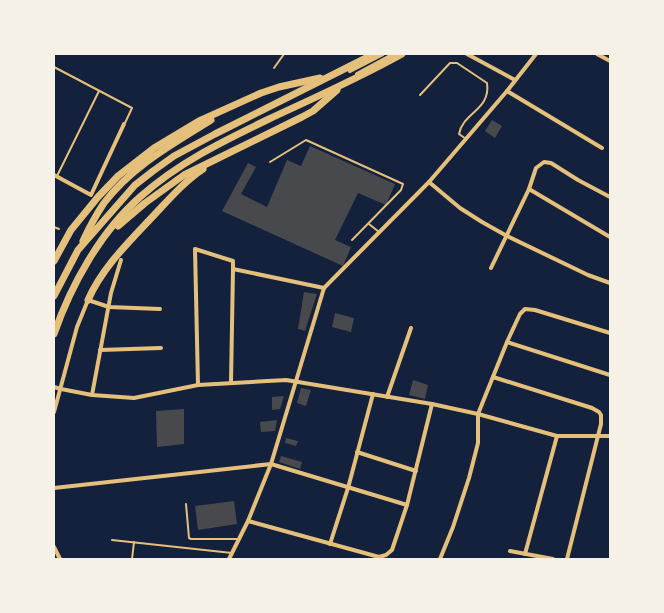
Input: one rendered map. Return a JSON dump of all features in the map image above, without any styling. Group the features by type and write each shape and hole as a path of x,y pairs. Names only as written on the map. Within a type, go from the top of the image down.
{"highway":[{"path":"78,250 135,185 174,156 374,54"},
{"path":"54,334 69,295 87,263 104,238 123,214 158,182 191,158 219,142 349,81 402,54"},
{"path":"54,261 72,230 98,196 118,176 154,148 199,121 261,93 279,87 352,73"},
{"path":"104,238 144,202 184,175 313,111 352,73"},
{"path":"54,296 93,221 105,203 134,171 152,157 229,108"},
{"path":"88,300 95,284 103,272 134,236 185,183 227,154"}],"street":[{"path":"352,73 383,54"},
{"path":"352,73 394,54"},
{"path":"467,54 515,80"},
{"path":"229,559 248,521 271,464 324,288 429,182 507,91 536,54"},
{"path":"596,54 610,61"},
{"path":"507,91 602,148"},
{"path":"55,176 91,195 124,124"},
{"path":"492,268 529,189 536,168 544,162 551,163 578,180 610,197"},
{"path":"429,182 473,217 507,236 588,275 610,283"},
{"path":"529,189 610,237"},
{"path":"198,385 195,249 233,261 232,382"},
{"path":"92,395 111,293 121,260"},
{"path":"233,269 324,288"},
{"path":"54,412 77,327 88,300 109,307 160,309"},
{"path":"440,559 453,527 469,478 478,443 478,414 520,314 525,309 536,310 610,332"},
{"path":"387,397 411,328"},
{"path":"507,342 610,374"},
{"path":"100,350 161,348"},
{"path":"493,377 587,406 599,412 601,419 598,436 567,559"},
{"path":"54,387 92,395 134,398 198,385 286,380 432,404 478,414 557,436 610,436"},
{"path":"330,544 348,488 373,394"},
{"path":"248,521 379,557 386,555 392,550 407,505 432,404"},
{"path":"525,554 557,436"},
{"path":"357,452 416,471"},
{"path":"54,488 271,464 407,505"},
{"path":"54,547 60,559"},
{"path":"510,551 553,559"}],"lane":[{"path":"274,68 284,54"},
{"path":"420,95 450,63 457,63 487,82 488,91 486,100 460,127 460,134 466,139"},
{"path":"54,67 132,108 124,124"},
{"path":"55,176 99,91"},
{"path":"270,162 306,140 401,183 403,186 401,190 352,240"},
{"path":"369,224 380,232"},
{"path":"54,227 59,228"},
{"path":"186,504 189,538 239,539"},
{"path":"112,540 232,553"},
{"path":"132,559 134,542"}],"building":[{"path":"492,120 502,126 495,138 485,131"},
{"path":"310,146 395,184 386,205 358,193 335,240 351,247 343,266 222,211 248,163 256,167 241,194 267,207 287,160 301,166"},
{"path":"304,292 317,294 305,331 298,329"},
{"path":"335,313 354,318 351,332 332,327"},
{"path":"413,380 428,385 425,399 409,395"},
{"path":"301,388 311,390 306,406 297,403"},
{"path":"284,396 280,409 272,410 272,397"},
{"path":"184,409 184,444 157,447 156,411"},
{"path":"277,420 275,431 261,432 260,422"},
{"path":"286,438 298,441 296,446 285,443"},
{"path":"281,456 302,462 300,469 279,462"},
{"path":"234,501 237,524 198,530 195,506"}]}
